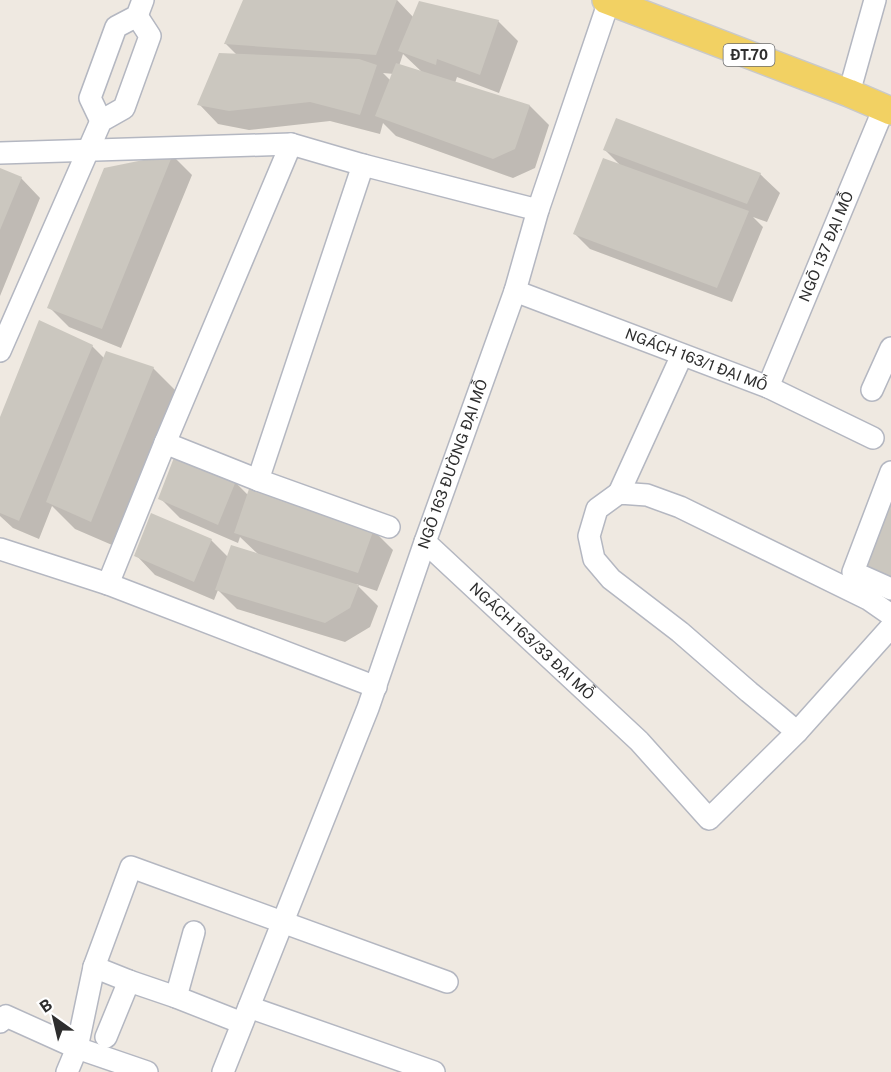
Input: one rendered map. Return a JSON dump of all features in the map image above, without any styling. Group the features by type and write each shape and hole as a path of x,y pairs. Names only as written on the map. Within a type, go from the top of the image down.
{"main road":[{"name":"ĐT.70","path":"608,1 887,109"}],"street":[{"path":"849,93 875,0"},
{"name":"NGÕ 163 ĐƯỜNG ĐẠI MỖ","path":"223,1072 376,687 514,291 538,210 608,1"},
{"path":"0,351 101,121 124,108 150,36 140,8 116,27 90,98 101,121"},
{"name":"NGÕ 137 ĐẠI MỖ","path":"768,387 887,109"},
{"path":"0,153 291,144 538,210"},
{"path":"108,584 291,144"},
{"path":"258,480 363,165"},
{"name":"NGÁCH 163/1 ĐẠI MỖ","path":"514,291 768,387 873,438"},
{"path":"872,390 891,348"},
{"path":"682,355 619,493 597,509 589,536 594,559 611,579 680,632 797,732 891,627"},
{"path":"165,443 258,480 389,526"},
{"path":"891,472 853,572 891,589"},
{"path":"619,493 647,495 680,507 868,599 891,615"},
{"name":"NGÁCH 163/33 ĐẠI MỖ","path":"425,542 639,741 709,819 797,732"},
{"path":"0,549 108,584 376,687"},
{"path":"67,1072 77,1048 94,967 131,867 447,981"},
{"path":"176,997 194,932"},
{"path":"94,967 176,997 246,1015 434,1072"},
{"path":"106,1037 129,981"},
{"path":"0,1022 6,1016 77,1048 147,1072"}],"building":[{"path":"243,0 397,0 376,55 224,44"},
{"path":"419,1 499,20 480,75 437,59 436,65 398,51"},
{"path":"219,53 359,59 377,65 360,115 310,102 229,111 197,105"},
{"path":"396,63 530,105 515,149 493,159 375,116"},
{"path":"616,118 761,173 747,204 603,150"},
{"path":"173,154 102,329 47,308 104,168"},
{"path":"603,158 749,211 717,288 573,234"},
{"path":"0,168 22,177 0,230"},
{"path":"39,320 93,345 19,521 0,513 0,417"},
{"path":"106,351 154,367 91,522 46,502"},
{"path":"175,455 236,481 218,525 158,499"},
{"path":"250,486 374,529 358,573 234,533"},
{"path":"891,492 891,581 861,570"},
{"path":"151,513 212,539 194,582 134,556"},
{"path":"231,545 359,585 350,608 325,623 215,590"}]}
